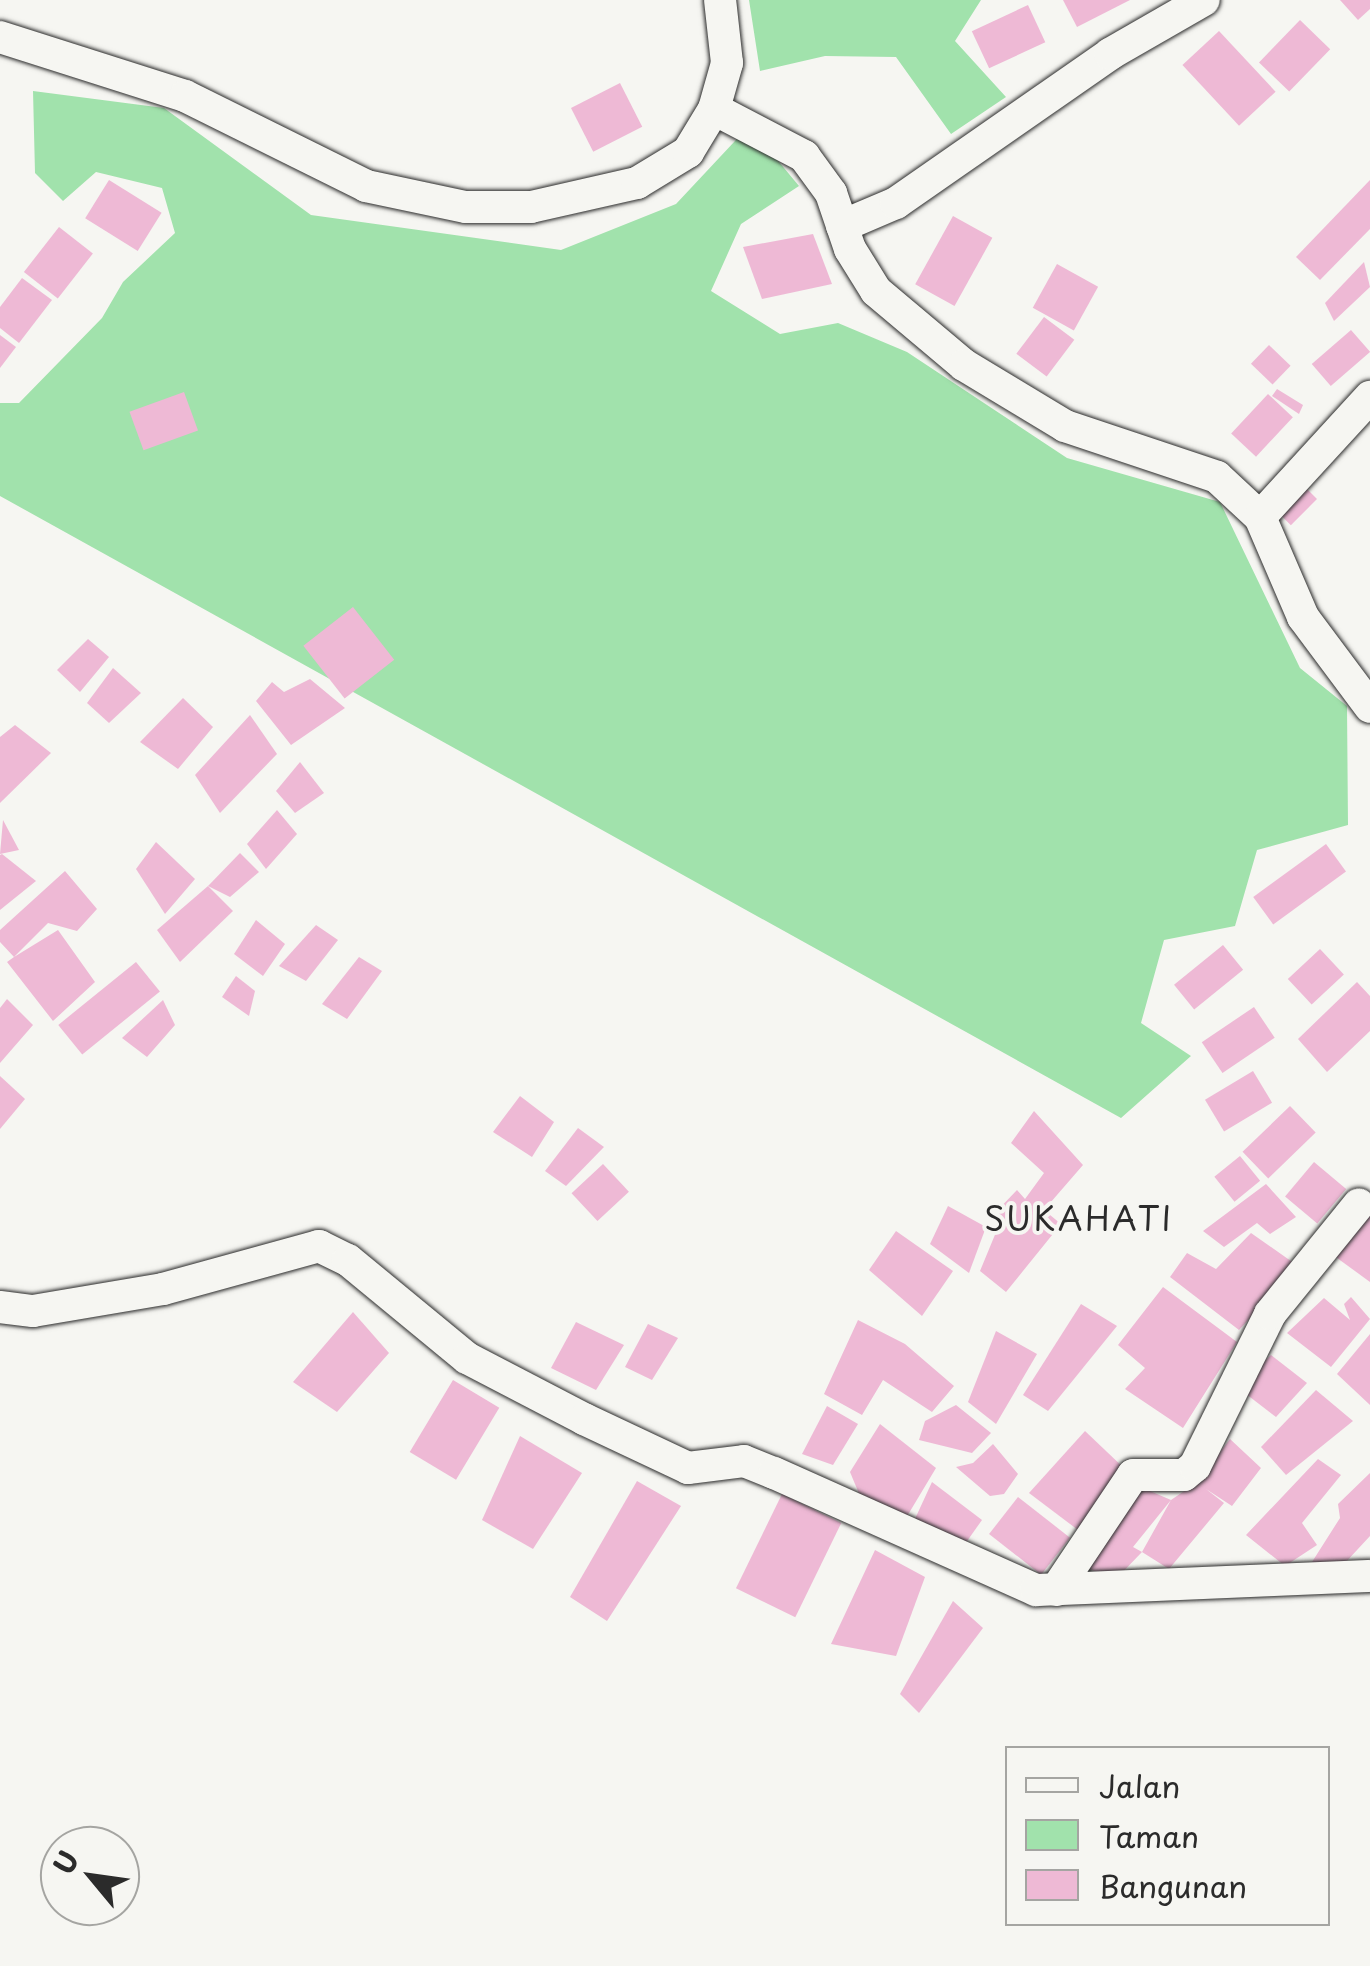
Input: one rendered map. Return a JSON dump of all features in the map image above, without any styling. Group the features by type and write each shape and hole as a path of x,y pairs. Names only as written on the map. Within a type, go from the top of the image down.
{"street":[{"path":"0,37 184,96 366,186 466,207 530,207 637,182 688,152 714,109 727,63 720,0"},
{"path":"842,226 896,203 1110,54 1204,0"},
{"path":"714,109 804,156 832,193 842,226 876,291 1012,400 1065,426 1217,477 1260,517 1303,617 1370,707"},
{"path":"1260,517 1370,397"},
{"path":"1056,1590 1133,1475 1190,1472 1270,1314 1359,1204"},
{"path":"0,1306 34,1311 163,1290 319,1246 348,1260 467,1358 584,1420 688,1468 744,1462 967,1564 1036,1590 1370,1576"}],"green space":[{"path":"749,0 981,0 955,41 1006,97 951,134 896,57 825,56 760,71"},
{"path":"33,91 164,108 311,215 561,250 676,204 749,126 799,186 741,224 711,291 780,334 838,323 907,352 1067,458 1220,502 1300,668 1347,706 1348,825 1257,850 1235,926 1164,940 1141,1023 1191,1056 1121,1118 0,496 0,403 19,403 102,318 123,282 175,233 162,188 96,172 63,201 35,173"}],"building":[{"path":"1063,0 1130,0 1077,27"},
{"path":"1340,0 1370,0 1370,9 1358,20"},
{"path":"1028,5 1045,42 989,68 972,31"},
{"path":"1300,20 1330,49 1289,92 1259,62"},
{"path":"1219,31 1276,92 1239,126 1182,65"},
{"path":"620,83 642,127 593,152 571,108"},
{"path":"109,180 162,213 138,251 85,218"},
{"path":"1370,180 1370,229 1320,280 1296,257"},
{"path":"953,216 992,238 955,306 915,284"},
{"path":"59,227 93,253 58,298 24,272"},
{"path":"813,234 832,284 762,299 743,247"},
{"path":"1364,262 1370,287 1334,321 1325,303"},
{"path":"1057,264 1098,287 1074,331 1033,308"},
{"path":"22,278 52,300 19,343 0,328 0,307"},
{"path":"1044,317 1074,340 1047,377 1016,354"},
{"path":"1351,330 1370,352 1331,386 1312,364"},
{"path":"0,335 16,347 0,368"},
{"path":"1269,345 1291,366 1273,385 1251,364"},
{"path":"1277,389 1303,405 1299,414 1272,396"},
{"path":"184,392 198,431 144,450 129,412"},
{"path":"1268,394 1293,417 1256,457 1231,433"},
{"path":"1305,487 1317,499 1291,525 1279,513"},
{"path":"353,607 394,660 345,699 303,646"},
{"path":"88,639 109,657 80,692 57,670"},
{"path":"113,668 141,693 109,723 87,703"},
{"path":"310,679 345,708 291,745 256,701 272,682 284,692"},
{"path":"183,698 213,727 178,769 140,742"},
{"path":"250,715 277,754 220,813 195,775"},
{"path":"15,725 51,753 0,803 0,737"},
{"path":"300,762 324,793 295,813 276,791"},
{"path":"277,810 297,834 266,869 247,844"},
{"path":"3,820 19,850 0,854"},
{"path":"156,842 195,879 165,914 136,869"},
{"path":"1326,844 1346,872 1273,924 1253,897"},
{"path":"240,853 259,872 230,897 208,886"},
{"path":"0,855 36,881 0,910"},
{"path":"65,871 97,909 77,931 48,923 14,957 0,942 0,930"},
{"path":"208,886 233,911 180,962 157,930"},
{"path":"256,920 285,944 263,976 234,954"},
{"path":"316,925 338,940 306,981 279,966"},
{"path":"58,930 95,982 53,1021 7,962"},
{"path":"1223,945 1243,970 1194,1010 1174,985"},
{"path":"1320,949 1344,975 1312,1005 1288,979"},
{"path":"359,957 382,971 347,1019 322,1004"},
{"path":"136,962 160,992 82,1054 58,1025"},
{"path":"236,976 255,991 249,1016 222,997"},
{"path":"1357,982 1370,996 1370,1031 1327,1072 1298,1039"},
{"path":"7,999 33,1025 0,1063 0,1008"},
{"path":"163,1000 175,1025 147,1057 122,1038"},
{"path":"1254,1007 1275,1038 1222,1073 1202,1042"},
{"path":"1253,1071 1272,1103 1224,1132 1205,1100"},
{"path":"0,1076 25,1099 0,1129"},
{"path":"520,1096 554,1122 532,1157 493,1132"},
{"path":"1290,1106 1316,1133 1268,1178 1243,1152"},
{"path":"1034,1111 1083,1165 1044,1210 1061,1224 1006,1292 980,1271 999,1225 993,1215 1017,1190 1025,1199 1044,1173 1011,1143"},
{"path":"578,1128 604,1147 566,1186 545,1171"},
{"path":"1240,1156 1260,1181 1234,1202 1214,1177"},
{"path":"1314,1162 1346,1189 1317,1223 1285,1196"},
{"path":"603,1164 629,1192 597,1221 572,1193"},
{"path":"1266,1184 1296,1217 1270,1234 1257,1223 1224,1247 1203,1231"},
{"path":"948,1206 986,1227 969,1273 930,1244"},
{"path":"1370,1214 1370,1282 1333,1255"},
{"path":"896,1231 953,1271 922,1316 869,1270"},
{"path":"1251,1233 1298,1266 1239,1330 1170,1277 1187,1253 1216,1269"},
{"path":"1163,1287 1237,1342 1183,1428 1125,1389 1145,1368 1118,1345"},
{"path":"1351,1297 1370,1319 1331,1367 1287,1333 1324,1298 1350,1320 1344,1304"},
{"path":"1081,1304 1117,1326 1048,1411 1023,1395"},
{"path":"353,1312 389,1353 337,1412 293,1382"},
{"path":"858,1320 905,1344 954,1386 932,1412 883,1380 862,1415 824,1394"},
{"path":"576,1322 624,1345 596,1390 551,1368"},
{"path":"648,1324 678,1338 652,1380 625,1367"},
{"path":"996,1331 1037,1354 996,1424 968,1402"},
{"path":"1370,1334 1370,1405 1337,1374"},
{"path":"1271,1355 1307,1383 1276,1417 1237,1387"},
{"path":"453,1380 499,1408 456,1480 410,1452"},
{"path":"1316,1390 1353,1421 1286,1475 1261,1447"},
{"path":"956,1405 991,1433 972,1453 919,1440 925,1421"},
{"path":"827,1406 858,1424 833,1465 802,1454"},
{"path":"880,1424 936,1468 903,1523 860,1496 850,1472"},
{"path":"1085,1431 1126,1470 1078,1530 1029,1493"},
{"path":"520,1436 582,1473 533,1549 482,1520"},
{"path":"1230,1439 1261,1468 1232,1506 1206,1489 1224,1503 1169,1569 1142,1552 1171,1500 1196,1483"},
{"path":"993,1444 1018,1474 1004,1494 990,1496 956,1467 973,1463"},
{"path":"1318,1459 1341,1475 1302,1523 1317,1545 1285,1566 1246,1535"},
{"path":"1370,1473 1370,1536 1332,1577 1312,1562 1340,1518 1338,1504"},
{"path":"637,1481 681,1506 607,1621 570,1597"},
{"path":"932,1482 982,1520 960,1551 914,1521"},
{"path":"1143,1488 1171,1500 1133,1547 1142,1552 1115,1580 1087,1568"},
{"path":"782,1494 841,1523 795,1617 736,1588"},
{"path":"1018,1497 1070,1538 1041,1575 989,1534"},
{"path":"875,1550 925,1577 896,1656 831,1644"},
{"path":"953,1601 983,1628 919,1713 900,1694"}],"district":[{"name":"SUKAHATI","path":"1079,1218"}]}
